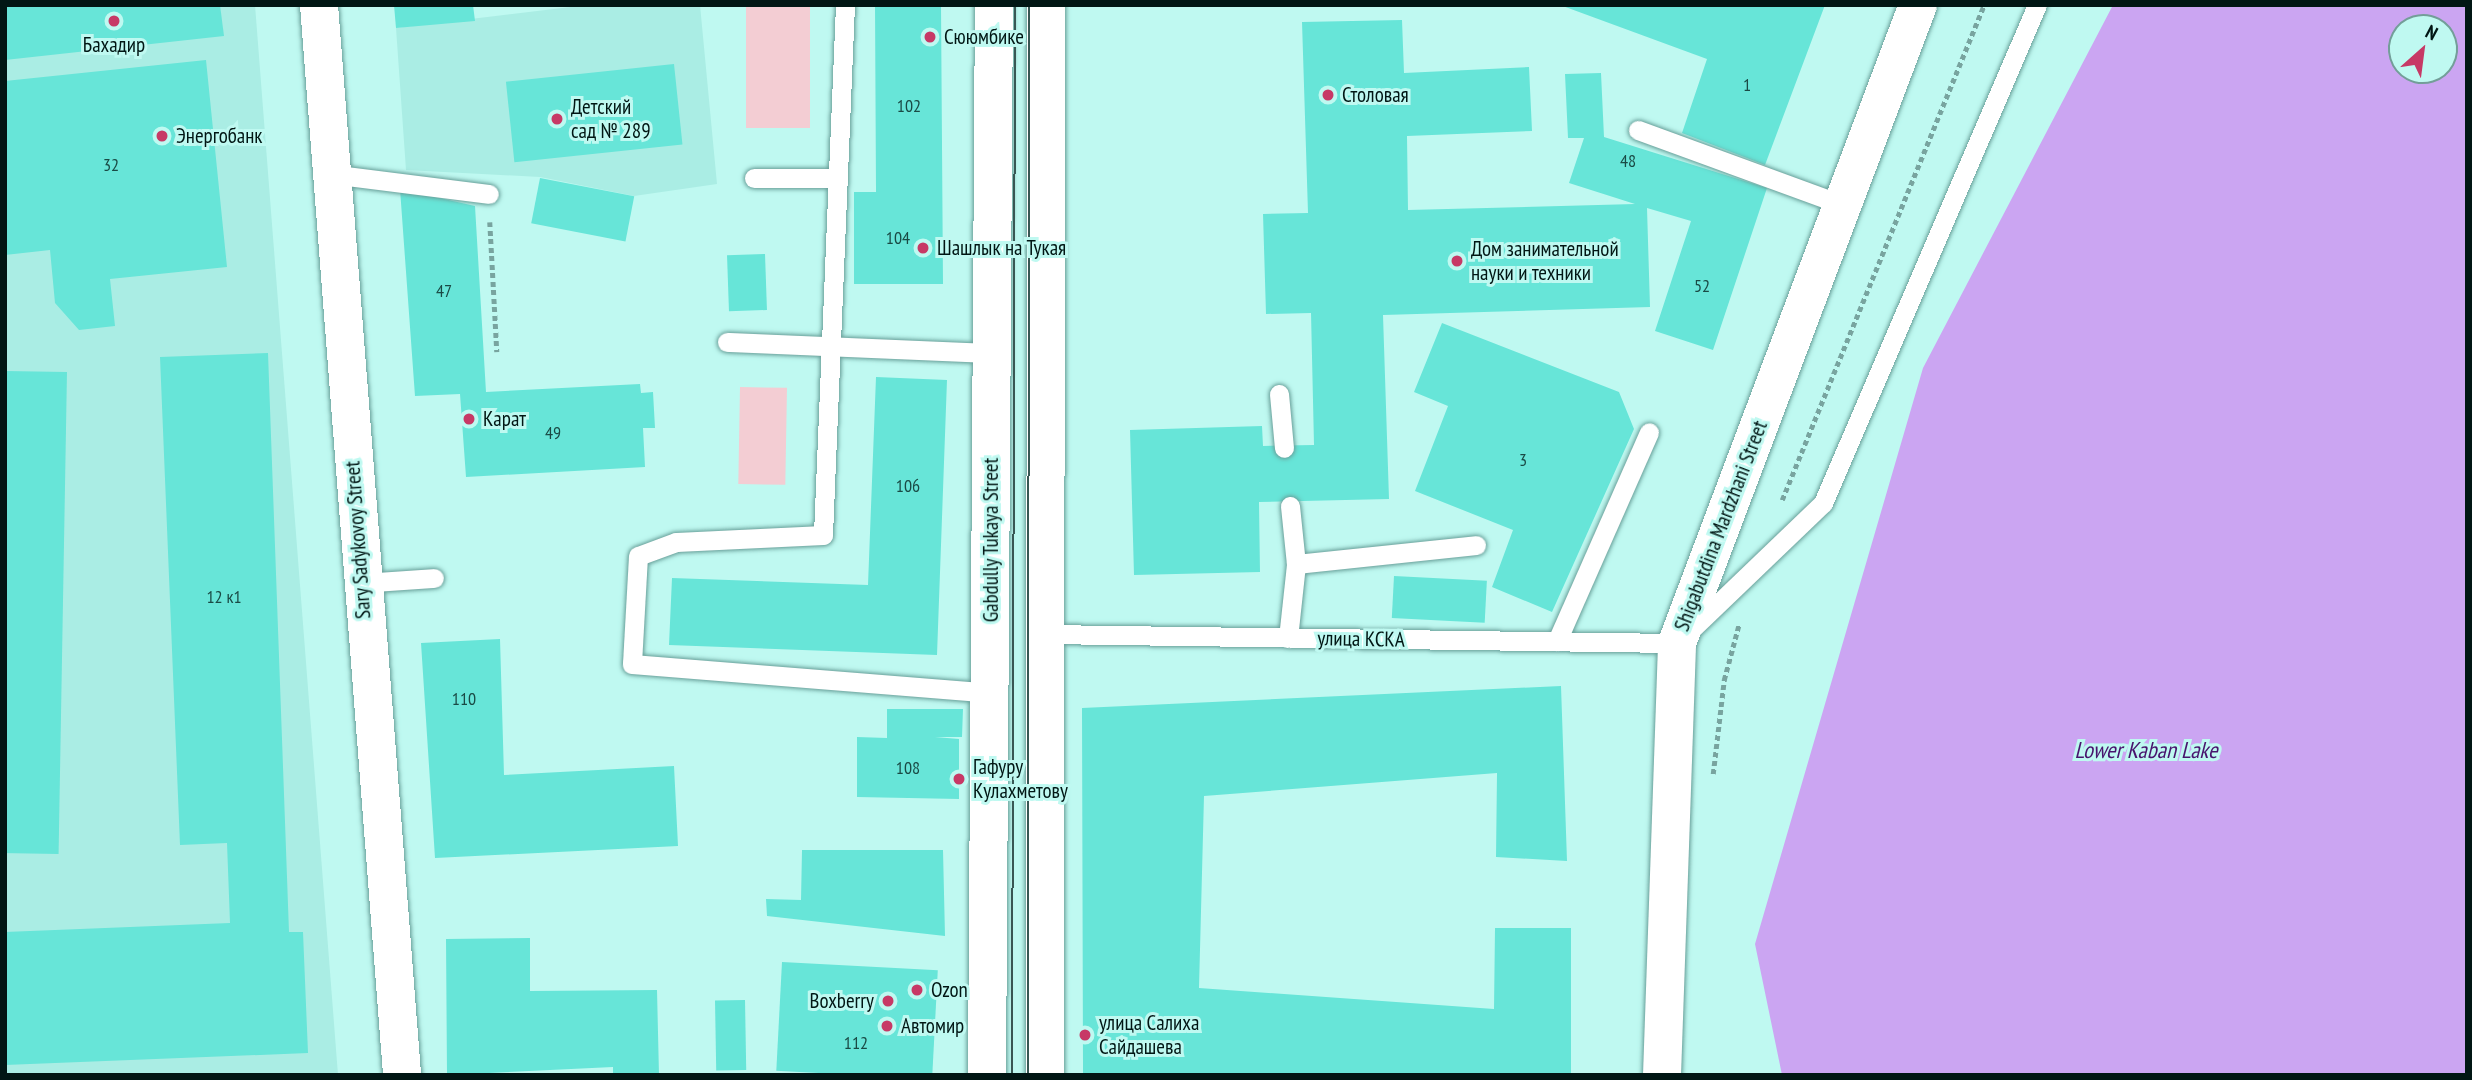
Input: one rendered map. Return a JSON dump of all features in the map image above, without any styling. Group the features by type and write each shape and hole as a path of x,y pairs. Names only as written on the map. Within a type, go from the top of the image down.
{"street":[{"name":"Sary Sadykovoy Street","path":"319,5 361,583 402,1075"},
{"name":"Gabdully Tukaya Street","path":"987,1075 995,5"},
{"path":"1045,1075 1046,5"},
{"name":"Shigabutdina Mardzhani Street","path":"1662,1075 1677,643 1918,5"}],"lane":[{"path":"845,5 822,536 676,542 638,556 632,664 990,693"},
{"path":"1677,643 1823,503 2038,5"},
{"path":"1638,130 1843,205"},
{"path":"331,174 489,194"},
{"path":"754,178 838,178"},
{"path":"727,342 992,353"},
{"path":"1279,394 1284,448"},
{"path":"1557,642 1649,432"},
{"path":"1287,638 1296,564 1290,506"},
{"path":"1296,564 1476,545"},
{"path":"361,583 434,578"},
{"name":"улица КСКА","path":"1045,634 1677,643"}],"path":[{"path":"489,194 497,352"}],"shaded area":[{"path":"5,5 255,5 338,1075 5,1075"},
{"name":"Детский сад № 289","path":"587,5 700,5 717,184 634,196 540,177 406,170 396,28"},
{"path":"746,5 810,5 810,128 746,128"},
{"path":"740,387 787,388 785,485 738,484"}],"water":[{"name":"Lower Kaban Lake","path":"2113,5 2467,5 2467,1075 1782,1075 1755,944 1923,368"}],"building":[{"name":"Бахадир","path":"5,5 220,5 224,36 5,60"},
{"path":"394,5 473,5 475,21 396,28"},
{"path":"875,5 941,5 943,284 854,284 854,192 876,192"},
{"path":"1560,5 1825,5 1765,165 1682,133 1707,59"},
{"name":"Дом занимательной науки и техники","path":"1402,20 1404,73 1529,67 1532,131 1407,136 1408,210 1635,204 1569,183 1584,138 1568,138 1565,74 1601,73 1604,137 1767,188 1713,350 1655,331 1691,221 1647,208 1650,307 1383,315 1389,499 1259,502 1260,572 1134,575 1130,430 1262,426 1263,446 1314,445 1311,313 1266,314 1263,214 1308,213 1302,22"},
{"path":"206,60 227,267 110,279 115,326 79,330 55,303 50,250 5,255 5,81"},
{"path":"674,64 682,145 514,162 506,82"},
{"path":"540,178 634,196 625,241 531,223"},
{"path":"400,189 475,206 486,392 640,384 641,393 653,392 655,428 643,428 645,467 466,477 460,394 415,396"},
{"path":"765,254 767,310 729,311 727,255"},
{"path":"1442,323 1619,392 1634,429 1552,612 1492,587 1513,530 1415,491 1448,406 1414,392"},
{"path":"268,353 289,932 303,932 308,1053 5,1065 5,932 230,923 227,843 180,845 160,357"},
{"path":"5,371 67,372 59,854 5,853"},
{"path":"876,377 947,380 937,655 669,645 672,578 868,585"},
{"path":"1394,576 1487,581 1485,623 1392,618"},
{"path":"500,639 504,775 674,766 678,846 435,858 421,643"},
{"path":"1561,686 1567,861 1496,857 1497,773 1204,796 1199,988 1494,1009 1495,928 1571,928 1571,1075 1083,1073 1082,708"},
{"path":"887,709 963,709 962,737 935,737 959,739 959,799 857,797 857,737 887,738"},
{"path":"802,850 943,850 945,936 767,916 766,899 801,900"},
{"path":"530,938 530,991 657,990 659,1075 613,1075 613,1067 447,1075 446,939"},
{"path":"782,962 938,970 932,1075 776,1071"},
{"path":"745,1000 746,1070 716,1071 715,1001"}],"tram line":[{"path":"1012,1075 1015,5"},
{"path":"1028,1075 1029,5"}],"place":[{"name":"Бахадир","path":"114,21"},
{"name":"Сююмбике","path":"930,37"},
{"name":"Столовая","path":"1328,95"},
{"name":"Детский сад № 289","path":"557,119"},
{"name":"Энергобанк","path":"162,136"},
{"name":"Шашлык на Тукая","path":"923,248"},
{"name":"Дом занимательной науки и техники","path":"1457,261"},
{"name":"Карат","path":"469,419"},
{"name":"Гафуру Кулахметову","path":"959,779"},
{"name":"Ozon","path":"917,990"},
{"name":"Boxberry","path":"888,1001"},
{"name":"Автомир","path":"887,1026"},
{"name":"улица Салиха Сайдашева","path":"1085,1035"}]}
